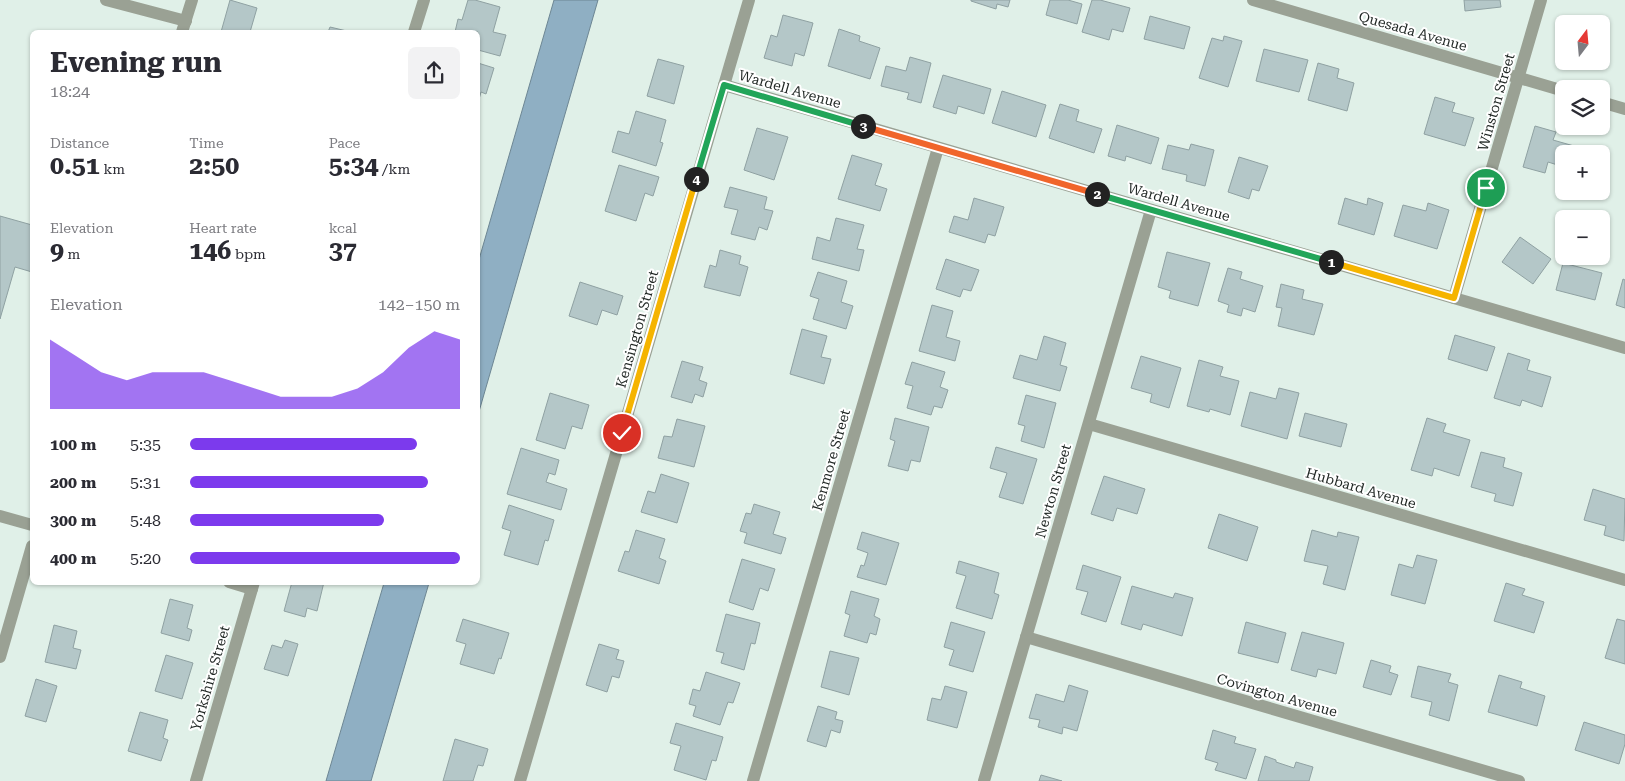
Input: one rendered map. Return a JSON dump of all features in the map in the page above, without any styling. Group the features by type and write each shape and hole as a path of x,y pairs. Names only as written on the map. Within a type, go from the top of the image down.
{"street":[{"path":"106,0 184,27 192,0"},
{"path":"415,30 424,0"},
{"name":"Kensington Street","path":"520,781 749,0"},
{"name":"Quesada Avenue","path":"1253,0 1555,88"},
{"name":"Winston Street","path":"1454,298 1541,0"},
{"name":"Wardell Avenue","path":"724,85 1625,348"},
{"path":"1610,105 1625,109"},
{"name":"Kenmore Street","path":"752,781 938,148"},
{"name":"Newton Street","path":"984,781 1151,210"},
{"name":"Hubbard Avenue","path":"1088,424 1625,580"},
{"path":"0,516 30,524"},
{"path":"0,657 30,553"},
{"name":"Yorkshire Street","path":"196,781 253,586"},
{"name":"Covington Avenue","path":"1026,637 1519,781"}],"water":[{"path":"554,0 598,0 480,408 480,256"},
{"path":"383,585 428,585 371,781 326,781"}],"building":[{"path":"230,0 257,8 251,30 222,30"},
{"path":"468,0 500,7 493,32 506,35 500,56 480,51 480,30 455,30 458,19 462,20"},
{"path":"971,0 1010,0 1008,7 997,4 996,9"},
{"path":"1050,0 1068,0 1082,4 1077,24 1046,15"},
{"path":"1092,0 1100,0 1130,8 1123,32 1112,29 1109,40 1082,32"},
{"path":"1464,0 1500,0 1501,7 1465,11"},
{"path":"783,15 813,23 804,56 795,53 792,66 764,58 771,35 777,37"},
{"path":"1150,16 1190,27 1184,49 1144,39"},
{"path":"330,27 343,30 329,30"},
{"path":"839,29 860,36 859,41 880,48 870,79 828,66"},
{"path":"1224,36 1242,41 1228,87 1199,78 1212,38 1223,41"},
{"path":"1264,49 1308,60 1299,92 1256,81"},
{"path":"910,57 931,63 921,103 907,99 909,93 881,86 886,66 906,71"},
{"path":"658,59 684,66 674,104 647,96"},
{"path":"1318,63 1339,69 1337,78 1354,83 1347,111 1308,100"},
{"path":"480,64 494,68 486,94 481,92 480,96"},
{"path":"943,75 991,89 984,114 958,106 956,114 933,107"},
{"path":"1002,91 1046,105 1036,137 992,123"},
{"path":"1435,97 1455,103 1452,112 1474,118 1465,146 1424,134"},
{"path":"1060,104 1079,110 1076,121 1102,129 1094,153 1049,138"},
{"path":"636,111 666,120 660,142 663,143 656,166 612,152 618,131 629,134"},
{"path":"1117,125 1159,138 1151,164 1126,156 1125,161 1108,156"},
{"path":"1535,126 1555,132 1553,140 1570,145 1555,145 1555,164 1548,162 1545,173 1523,167"},
{"path":"757,128 788,137 774,180 744,170"},
{"path":"1191,144 1214,150 1205,186 1186,181 1187,175 1162,169 1168,145 1189,150"},
{"path":"852,155 882,164 875,185 887,189 880,211 838,199"},
{"path":"1239,157 1268,166 1259,191 1252,189 1249,199 1228,192"},
{"path":"619,165 659,177 653,196 645,193 636,221 605,211"},
{"path":"730,187 767,197 764,209 773,211 767,230 759,227 755,240 731,234 738,210 724,207"},
{"path":"974,198 1004,207 995,236 988,234 985,243 949,232 954,216 968,220"},
{"path":"1345,198 1367,205 1368,198 1383,203 1374,235 1338,224"},
{"path":"1428,203 1449,210 1437,249 1394,236 1403,205 1426,211"},
{"path":"0,216 30,224 30,271 15,267 0,319"},
{"path":"836,218 864,225 857,249 864,250 859,271 812,259 817,237 830,241"},
{"path":"1520,237 1551,259 1533,284 1502,262"},
{"path":"720,250 741,256 739,264 748,267 740,296 704,287 710,265 716,267"},
{"path":"1167,252 1210,263 1198,306 1169,298 1171,291 1158,287"},
{"path":"946,259 979,270 971,291 963,289 960,297 936,289"},
{"path":"1562,265 1571,265 1602,273 1595,300 1556,290"},
{"path":"1228,268 1242,272 1240,279 1263,286 1255,312 1243,308 1241,316 1227,312 1229,305 1218,301"},
{"path":"818,272 847,281 841,302 853,306 846,329 813,319 819,299 810,296"},
{"path":"1623,279 1625,280 1625,308 1616,305"},
{"path":"580,282 623,296 617,315 602,310 597,325 569,316"},
{"path":"1281,284 1304,290 1302,299 1323,304 1314,335 1278,326 1282,308 1276,307"},
{"path":"932,305 953,311 946,337 960,341 955,361 919,351"},
{"path":"802,329 827,336 821,357 831,359 824,384 790,374"},
{"path":"1455,335 1495,347 1487,371 1448,359"},
{"path":"1044,336 1066,343 1060,365 1067,367 1060,391 1013,378 1020,355 1037,360"},
{"path":"1508,353 1530,360 1527,370 1551,377 1542,407 1522,400 1520,406 1494,398"},
{"path":"1141,356 1181,368 1169,408 1150,402 1152,394 1131,388"},
{"path":"1199,360 1223,367 1220,376 1239,381 1230,415 1210,409 1209,412 1187,406"},
{"path":"682,361 703,367 699,380 707,383 703,397 695,394 692,403 671,397"},
{"path":"912,362 945,372 940,387 948,390 942,408 934,406 931,415 907,408 913,386 905,384"},
{"path":"1279,388 1299,393 1287,439 1241,426 1250,392 1276,399"},
{"path":"550,393 589,405 582,429 572,426 565,449 536,440"},
{"path":"1026,395 1056,403 1044,448 1021,441 1025,426 1018,424"},
{"path":"1305,413 1347,424 1341,447 1299,436"},
{"path":"895,418 929,427 920,462 911,460 908,471 888,466 895,441 890,439"},
{"path":"1427,418 1446,424 1443,432 1470,440 1459,476 1434,468 1432,476 1411,470"},
{"path":"677,419 705,426 694,467 658,458 664,436 672,437"},
{"path":"996,447 1037,459 1023,504 999,497 1007,473 990,468"},
{"path":"521,448 559,460 555,475 549,473 546,482 567,489 561,510 507,494"},
{"path":"1481,452 1505,458 1503,467 1522,473 1513,506 1494,501 1496,494 1471,487"},
{"path":"661,474 689,483 677,523 641,512 648,491 655,493"},
{"path":"1104,476 1145,489 1137,514 1117,508 1113,521 1091,514"},
{"path":"1593,489 1625,499 1624,541 1604,535 1606,526 1584,520"},
{"path":"754,504 780,512 773,534 786,538 781,554 744,543 747,533 740,531 746,513 751,514"},
{"path":"509,505 554,520 548,541 545,540 538,565 504,555 511,531 502,528"},
{"path":"1219,514 1258,527 1247,561 1208,548"},
{"path":"636,530 665,539 659,558 666,561 659,584 618,571 625,551 629,552"},
{"path":"1312,530 1337,537 1338,532 1359,537 1345,590 1323,584 1328,566 1304,561"},
{"path":"862,532 899,543 886,585 857,577 861,565 864,566 868,553 857,549"},
{"path":"1417,555 1437,560 1425,604 1391,595 1399,564 1413,568"},
{"path":"742,559 775,569 768,591 760,588 753,610 729,602"},
{"path":"959,561 999,573 994,593 999,595 992,619 956,608 966,576 956,573"},
{"path":"1083,565 1121,577 1106,622 1081,614 1088,592 1076,589"},
{"path":"1506,583 1525,589 1522,595 1544,602 1534,633 1494,621"},
{"path":"291,585 323,585 317,611 307,608 305,617 284,611"},
{"path":"1132,586 1173,598 1175,593 1193,598 1182,636 1143,624 1141,630 1121,624"},
{"path":"851,591 879,599 874,616 880,619 876,635 870,633 867,643 844,636 850,615 845,613"},
{"path":"170,599 193,605 187,628 192,630 189,641 161,633"},
{"path":"726,614 760,623 755,644 751,643 744,670 721,663 724,653 716,651"},
{"path":"463,619 509,633 494,674 460,664 466,644 456,641"},
{"path":"1617,619 1625,621 1625,664 1605,658"},
{"path":"951,622 985,632 973,672 949,665 954,650 944,647"},
{"path":"1246,622 1286,633 1278,663 1238,653"},
{"path":"54,625 77,631 73,648 81,650 76,669 45,662"},
{"path":"1302,632 1344,643 1336,674 1318,669 1316,677 1291,670"},
{"path":"285,640 298,644 288,676 264,669 272,645 282,648"},
{"path":"599,644 619,650 616,659 624,661 619,678 612,676 607,692 586,685"},
{"path":"830,651 859,658 849,695 821,687"},
{"path":"166,655 193,663 182,699 155,691"},
{"path":"1371,660 1391,666 1389,672 1398,675 1391,695 1363,687"},
{"path":"1418,666 1451,674 1448,682 1458,685 1449,721 1429,715 1432,702 1411,697"},
{"path":"706,672 740,683 733,703 728,702 720,725 693,716 696,706 689,704 693,689 700,691"},
{"path":"1499,675 1522,682 1520,688 1545,696 1537,726 1488,712"},
{"path":"36,679 57,686 46,722 25,716"},
{"path":"1069,685 1088,691 1077,731 1063,727 1062,734 1038,727 1040,720 1029,718 1036,694 1064,702"},
{"path":"945,686 967,692 957,728 927,720 932,698 941,700"},
{"path":"818,706 837,712 835,719 843,721 840,733 831,730 826,747 807,741"},
{"path":"140,712 168,720 163,738 168,740 161,761 128,751"},
{"path":"1584,722 1625,735 1625,744 1619,764 1575,750"},
{"path":"676,723 723,737 716,761 712,760 706,780 674,770 681,746 670,743"},
{"path":"1213,730 1236,737 1234,743 1256,749 1246,779 1215,770 1218,763 1205,759"},
{"path":"455,739 488,749 483,766 478,765 473,781 443,781"},
{"path":"1265,756 1294,768 1296,762 1313,767 1309,781 1258,781"},
{"path":"1041,775 1062,781 1039,781"}],"route":[{"path":"622,433 724,85 1454,298 1486,188"}]}
